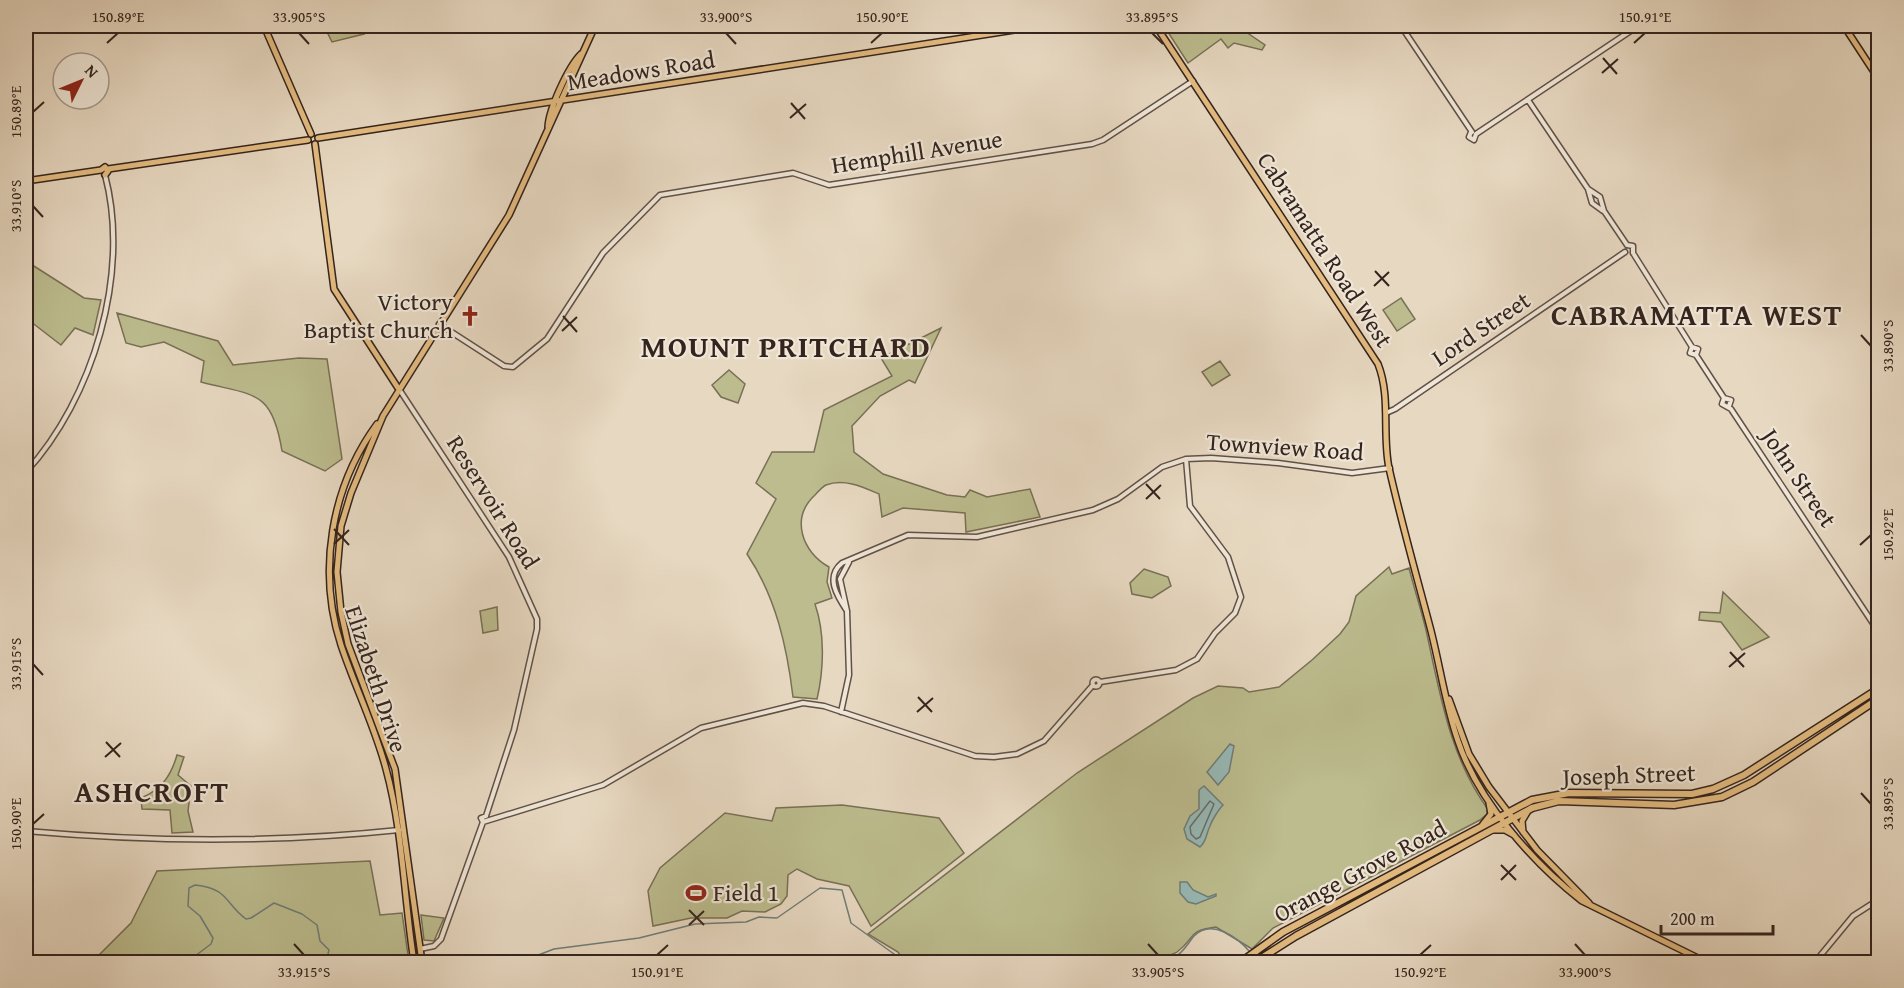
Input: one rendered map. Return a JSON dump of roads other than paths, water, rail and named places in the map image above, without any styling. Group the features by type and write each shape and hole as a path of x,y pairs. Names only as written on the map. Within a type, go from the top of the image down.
{"highway":[{"name":"Joseph Street","path":"1503,813 1532,800 1560,794 1598,792 1692,794 1713,789 1744,775 1878,689"},
{"name":"Joseph Street","path":"1508,820 1532,808 1558,801 1674,805 1722,797 1753,782 1878,699"},
{"name":"Orange Grove Road","path":"1241,963 1283,932 1503,813"},
{"name":"Orange Grove Road","path":"1255,963 1508,820"}],"main road":[{"path":"264,26 310,137 317,141 334,289 398,388"},
{"name":"Elizabeth Drive","path":"414,963 386,768 335,623 329,559 334,520 352,468 398,388 509,215 558,102 581,61 581,54 595,26"},
{"name":"Meadows Road","path":"317,141 1041,26"},
{"name":"Cabramatta Road West","path":"1156,26 1376,358 1383,380 1390,468 1462,752 1486,796 1503,813"},
{"path":"1844,26 1878,78"},
{"path":"26,181 104,171 310,137"},
{"name":"Elizabeth Drive","path":"383,416 346,508 339,541 338,585 348,644 395,769 422,963"},
{"name":"Cabramatta Road West","path":"1446,692 1469,754 1503,813 1518,838 1558,882 1589,903 1706,963"},
{"path":"1480,826 1491,814 1486,796"},
{"path":"1525,836 1521,822 1532,808"},
{"name":"Cabramatta Road West","path":"1508,820 1589,903"},
{"path":"1488,831 1505,830 1518,838"}],"street":[{"path":"1401,26 1471,132 1476,134"},
{"path":"1471,132 1469,136 1472,140 1476,139 1476,134 1638,26"},
{"name":"Hemphill Avenue","path":"439,323 504,366 513,367 547,339 603,253 660,195 793,173 829,185 1092,144 1103,140 1193,81"},
{"path":"1528,100 1593,196 1592,203 1598,204 1604,211 1627,245 1634,247 1633,253 1625,252 1627,245"},
{"path":"26,472 63,422 89,368 98,338 106,305 112,256 110,213 104,171"},
{"path":"1593,196 1600,197 1598,204"},
{"name":"Lord Street","path":"1386,413 1625,252"},
{"name":"John Street","path":"1633,253 1692,347 1698,349 1696,355 1724,398 1731,400 1729,406 1878,631"},
{"name":"Reservoir Road","path":"398,388 509,557 537,620 537,630 514,730 487,818 481,818 483,822 441,939 434,946 420,949"},
{"name":"Townview Road","path":"842,712 975,756 1003,757 1025,751 1044,741 1095,681 1176,670 1188,666 1197,659 1215,633 1239,606 1240,588 1231,564 1214,535 1190,506 1186,459 1203,457 1278,463 1352,473 1390,468"},
{"path":"847,611 832,579 837,568 849,561 908,535 976,537 1093,510 1118,499 1162,467 1186,459"},
{"path":"487,818 597,788 707,726 803,704 842,712 849,681 847,611 840,579 849,561"},
{"path":"26,831 90,837 203,840 404,829"},
{"path":"1815,963 1854,916 1878,900"}],"water":[{"path":"1230,744 1234,746 1229,772 1218,785 1207,772"},
{"path":"1204,786 1223,805 1200,847 1187,839 1184,829 1190,816 1199,809 1199,790"},
{"path":"1180,882 1187,882 1193,890 1208,897 1216,894 1216,896 1196,904 1188,902 1180,893"}],"waterway":[{"path":"187,962 211,944 213,938 200,916 188,906 189,888 195,885 221,893 246,919 274,903 302,914 317,925 320,941 329,950 326,962"},
{"path":"520,962 554,949 639,938 695,924 746,922 759,917 777,918 820,888 842,890 851,923 902,962"},
{"path":"1139,962 1167,960 1175,957 1194,936 1209,929 1216,929 1232,936 1250,952"}],"place":[{"name":"Victory Baptist Church","path":"470,316"},
{"name":"Field 1","path":"696,893"}],"district":[{"name":"CABRAMATTA WEST","path":"1697,315"},
{"name":"MOUNT PRITCHARD","path":"786,347"},
{"name":"ASHCROFT","path":"152,792"}]}
